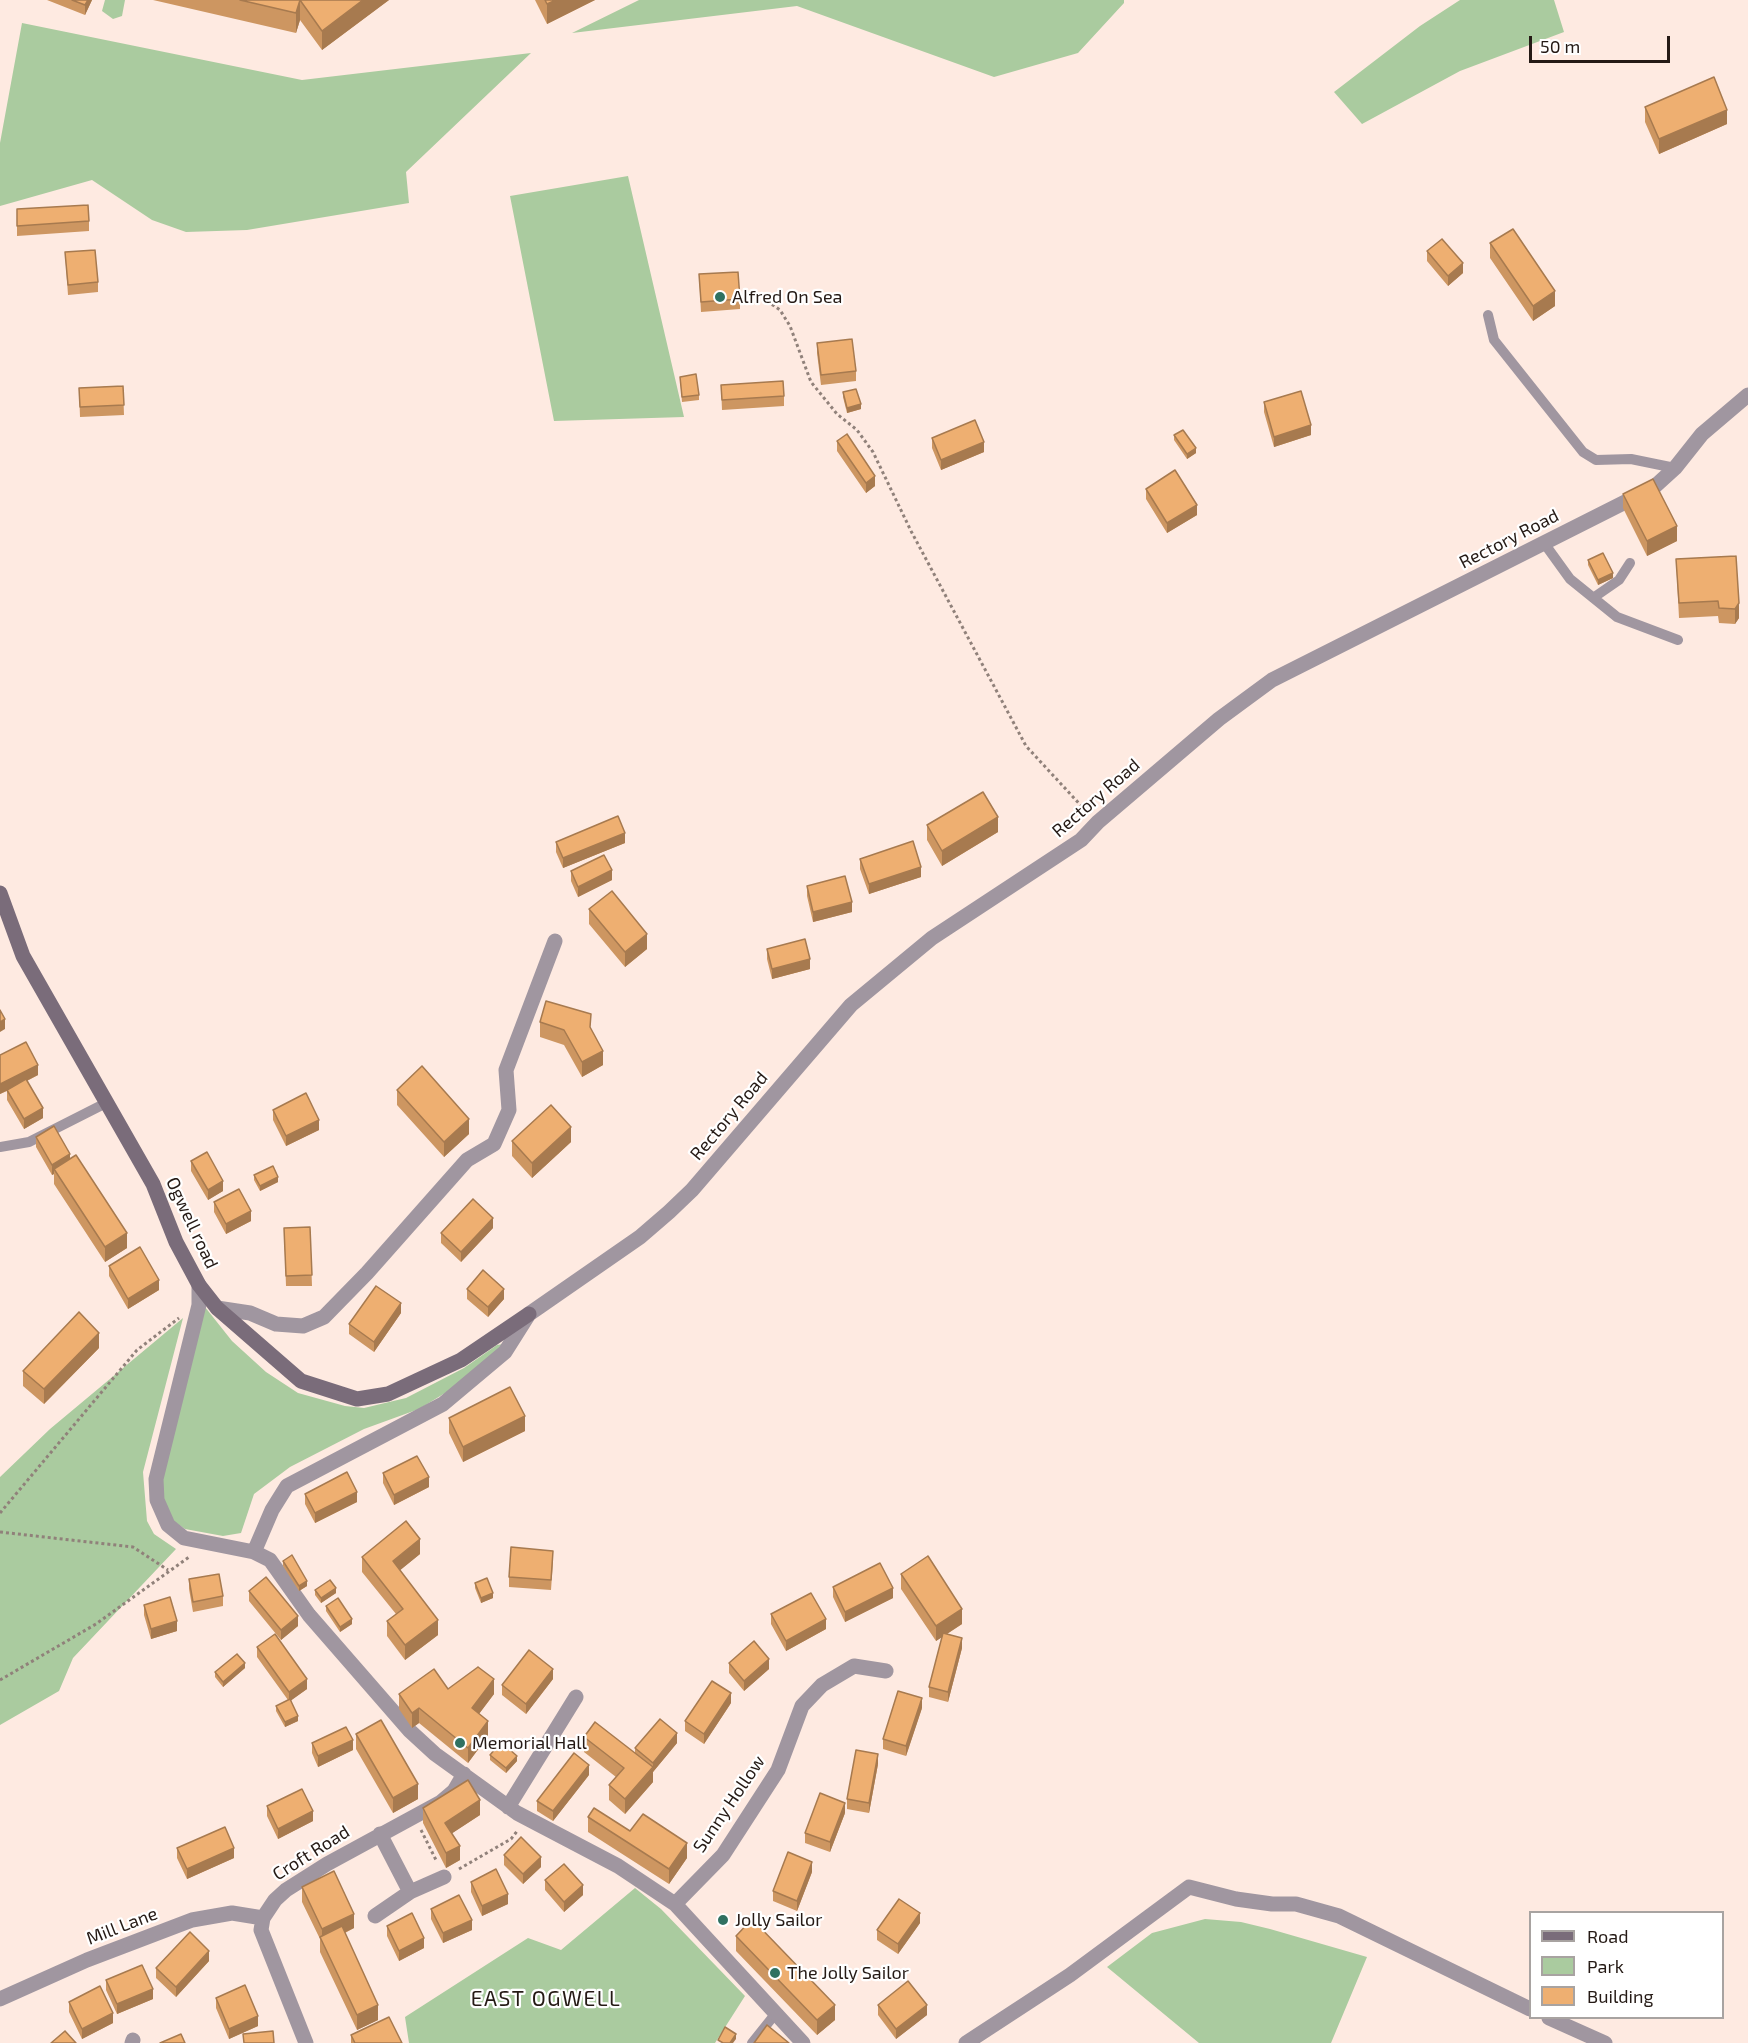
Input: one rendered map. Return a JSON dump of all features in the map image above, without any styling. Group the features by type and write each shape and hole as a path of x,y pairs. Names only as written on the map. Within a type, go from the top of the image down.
{"street":[{"name":"Rectory Road","path":"529,1314 640,1237 692,1190 851,1005 932,939 980,904 1081,840 1098,822 1219,719 1272,680 1653,488 1675,468 1702,434 1748,395"},
{"name":"Ogwell road","path":"0,893 23,956 153,1184 176,1242 199,1285 217,1308 301,1381 357,1399 388,1394 461,1360 529,1314"},
{"path":"217,1308 250,1313 276,1324 303,1326 324,1317 367,1274 467,1160 494,1144 508,1110 506,1070 555,941"},
{"path":"199,1285 199,1305 156,1479 157,1500 168,1525 184,1538 254,1552 270,1560 309,1615 410,1731 508,1807 618,1866 675,1904 803,2043"},
{"path":"254,1552 272,1510 287,1486 443,1404 505,1352 529,1314"},
{"name":"Sunny Hollow","path":"675,1904 723,1856 772,1779 802,1706 822,1684 854,1666 886,1671"},
{"path":"508,1807 576,1697"},
{"name":"Croft Road","path":"263,1918 274,1900 286,1890 380,1834 441,1802 454,1791 464,1774"},
{"path":"380,1834 410,1892"},
{"path":"375,1916 410,1892 444,1877"},
{"path":"966,2043 1070,1975 1189,1887 1236,1899 1272,1904 1296,1904 1339,1916 1529,2009"},
{"name":"Mill Lane","path":"0,1999 87,1960 192,1920 232,1913 263,1918"},
{"path":"263,1918 261,1930 306,2043"},
{"path":"1551,2019 1605,2043"}],"lane":[{"path":"1488,315 1494,340 1583,452 1596,460 1632,459 1675,468"},
{"path":"1544,543 1570,579 1617,617 1678,640"},
{"path":"1593,598 1619,579 1630,564"},
{"path":"0,1147 29,1142 106,1103"},
{"path":"752,2043 776,2013"}],"path":[{"path":"767,301 780,310 790,326 811,382 837,414 857,430 873,452 911,531 1026,746 1098,822"},
{"path":"0,1513 137,1350 165,1326 199,1305"},
{"path":"0,1532 134,1547 168,1570 96,1624 0,1680"},
{"path":"413,1816 444,1877 511,1839 528,1818"}],"green space":[{"path":"105,0 125,0 122,16 113,19 102,11"},
{"path":"639,0 1124,0 1124,3 1078,53 994,77 797,6 572,33"},
{"path":"1460,0 1554,0 1564,32 1460,71 1362,124 1334,92 1420,26"},
{"path":"22,23 302,80 531,53 406,172 409,203 247,230 186,232 152,220 92,180 0,206 0,143"},
{"path":"628,176 684,417 554,421 510,196"},
{"path":"205,1307 232,1341 266,1372 298,1393 345,1406 364,1408 406,1398 464,1368 497,1345 503,1344 490,1359 450,1390 419,1409 364,1429 290,1467 254,1494 241,1533 223,1536 185,1529 169,1518 160,1484"},
{"path":"183,1318 143,1472 147,1521 154,1534 176,1549 73,1658 59,1691 0,1725 0,1477 50,1429"},
{"path":"635,1888 661,1909 745,1996 715,2043 409,2043 405,2017 528,1938 561,1950"},
{"path":"1205,1919 1241,1922 1367,1957 1331,2043 1199,2043 1107,1967 1152,1933"}],"building":[{"path":"72,0 88,0 85,5"},
{"path":"240,0 300,0 296,13"},
{"path":"300,0 363,0 322,31"},
{"path":"1714,77 1727,110 1659,139 1645,107"},
{"path":"88,205 89,221 17,226 17,209"},
{"path":"1513,229 1555,291 1533,306 1490,243"},
{"path":"1442,239 1463,263 1448,276 1427,251"},
{"path":"95,250 98,282 68,285 65,252"},
{"name":"Alfred On Sea","path":"738,272 740,299 701,302 699,274"},
{"path":"852,339 856,371 821,375 817,343"},
{"path":"696,374 699,395 682,397 680,377"},
{"path":"783,381 784,396 722,400 721,385"},
{"path":"123,386 124,405 80,407 79,388"},
{"path":"856,389 861,404 847,408 843,392"},
{"path":"1301,391 1311,425 1274,437 1264,402"},
{"path":"975,420 984,442 941,460 932,438"},
{"path":"1183,430 1196,448 1187,454 1174,435"},
{"path":"847,434 875,476 866,483 837,441"},
{"path":"1175,470 1197,505 1167,523 1146,489"},
{"path":"1653,479 1677,526 1647,541 1623,494"},
{"path":"1603,553 1613,573 1598,580 1588,560"},
{"path":"1736,556 1739,603 1735,609 1719,608 1718,601 1679,603 1676,559"},
{"path":"983,792 998,817 942,851 927,825"},
{"path":"618,816 625,833 563,858 556,842"},
{"path":"913,841 921,867 869,884 860,859"},
{"path":"604,855 612,870 578,887 571,871"},
{"path":"845,876 852,902 813,912 807,886"},
{"path":"612,891 647,934 625,952 589,909"},
{"path":"805,939 810,959 772,969 767,949"},
{"path":"546,1001 591,1014 590,1027 603,1051 582,1062 564,1030 540,1022"},
{"path":"0,1010 5,1019 0,1022"},
{"path":"26,1042 38,1065 0,1084 0,1055"},
{"path":"422,1066 469,1119 444,1142 397,1090"},
{"path":"26,1079 43,1108 24,1119 7,1090"},
{"path":"306,1093 319,1120 286,1136 273,1110"},
{"path":"551,1105 571,1127 532,1163 512,1141"},
{"path":"54,1126 70,1154 52,1165 36,1137"},
{"path":"207,1152 223,1181 208,1190 191,1161"},
{"path":"76,1155 127,1233 105,1247 54,1169"},
{"path":"273,1166 278,1177 260,1186 254,1175"},
{"path":"239,1189 251,1211 226,1224 214,1202"},
{"path":"473,1199 493,1218 461,1252 441,1233"},
{"path":"310,1227 312,1275 286,1276 284,1228"},
{"path":"140,1247 159,1280 128,1299 109,1266"},
{"path":"483,1270 504,1289 488,1307 467,1289"},
{"path":"376,1286 401,1303 374,1342 349,1324"},
{"path":"79,1312 99,1333 44,1389 23,1371"},
{"path":"510,1387 525,1416 463,1447 449,1418"},
{"path":"417,1456 429,1477 394,1495 383,1473"},
{"path":"347,1472 357,1492 315,1513 305,1494"},
{"path":"406,1521 420,1539 393,1561 438,1620 405,1645 387,1621 403,1609 362,1557"},
{"path":"511,1547 553,1551 551,1580 509,1577"},
{"path":"292,1555 307,1581 299,1586 283,1561"},
{"path":"928,1556 962,1609 936,1626 901,1574"},
{"path":"880,1563 893,1588 845,1612 833,1587"},
{"path":"219,1574 223,1596 193,1602 189,1579"},
{"path":"266,1577 298,1616 281,1630 249,1591"},
{"path":"487,1578 493,1593 481,1598 475,1583"},
{"path":"330,1580 336,1588 321,1598 315,1590"},
{"path":"811,1593 826,1619 786,1641 771,1614"},
{"path":"170,1597 177,1621 151,1629 144,1605"},
{"path":"338,1598 352,1619 340,1627 326,1606"},
{"path":"943,1633 962,1638 948,1692 929,1687"},
{"path":"275,1634 307,1679 289,1692 257,1647"},
{"path":"754,1641 769,1659 744,1681 729,1663"},
{"path":"529,1650 553,1669 526,1704 502,1685"},
{"path":"237,1654 245,1663 223,1682 215,1672"},
{"path":"478,1667 494,1679 472,1708 488,1721 468,1748 419,1708 412,1713 399,1694 434,1669 448,1689"},
{"path":"712,1681 731,1693 704,1734 685,1721"},
{"path":"898,1691 922,1698 906,1746 883,1739"},
{"path":"290,1699 298,1716 285,1722 276,1706"},
{"path":"660,1719 677,1733 653,1763 635,1748"},
{"path":"381,1720 418,1784 393,1798 356,1734"},
{"path":"595,1722 653,1767 625,1799 609,1785 624,1768 584,1737"},
{"path":"346,1727 353,1740 318,1756 312,1743"},
{"path":"501,1742 517,1756 506,1768 490,1755"},
{"path":"856,1750 878,1754 869,1803 847,1799"},
{"path":"574,1753 589,1765 553,1811 537,1801"},
{"path":"468,1780 480,1800 445,1823 460,1846 446,1853 423,1808"},
{"path":"302,1789 313,1811 278,1829 267,1806"},
{"path":"820,1793 845,1803 830,1842 805,1833"},
{"path":"594,1808 630,1831 643,1814 687,1843 669,1869 588,1817"},
{"path":"225,1827 234,1848 187,1869 177,1848"},
{"path":"521,1837 541,1857 523,1874 504,1855"},
{"path":"788,1852 812,1862 797,1901 773,1891"},
{"path":"564,1864 583,1885 564,1902 545,1880"},
{"path":"496,1869 508,1894 482,1906 471,1882"},
{"path":"334,1871 354,1914 322,1929 302,1887"},
{"path":"459,1895 472,1920 443,1933 431,1909"},
{"path":"899,1899 920,1913 898,1944 877,1930"},
{"path":"412,1913 424,1938 399,1951 387,1926"},
{"path":"752,1919 835,2005 817,2020 736,1936"},
{"path":"342,1926 378,2005 357,2015 320,1937"},
{"path":"190,1932 209,1951 176,1987 156,1968"},
{"path":"142,1965 153,1989 117,2004 106,1980"},
{"path":"908,1981 927,2005 896,2029 878,2005"},
{"path":"245,1985 258,2016 229,2029 216,1998"},
{"path":"100,1986 113,2013 82,2029 69,2002"},
{"path":"389,2017 402,2043 355,2043 351,2035"},
{"path":"767,2025 789,2043 754,2043"},
{"path":"725,2027 736,2034 730,2043 718,2040"},
{"path":"65,2031 76,2043 51,2043"},
{"path":"273,2031 274,2043 244,2043 243,2034"},
{"path":"181,2034 185,2043 160,2043"}],"place":[{"name":"Alfred On Sea","path":"720,297"},
{"name":"Memorial Hall","path":"460,1743"},
{"name":"Jolly Sailor","path":"723,1920"},
{"name":"The Jolly Sailor","path":"775,1973"}],"district":[{"name":"EAST OGWELL","path":"546,1999"}]}
